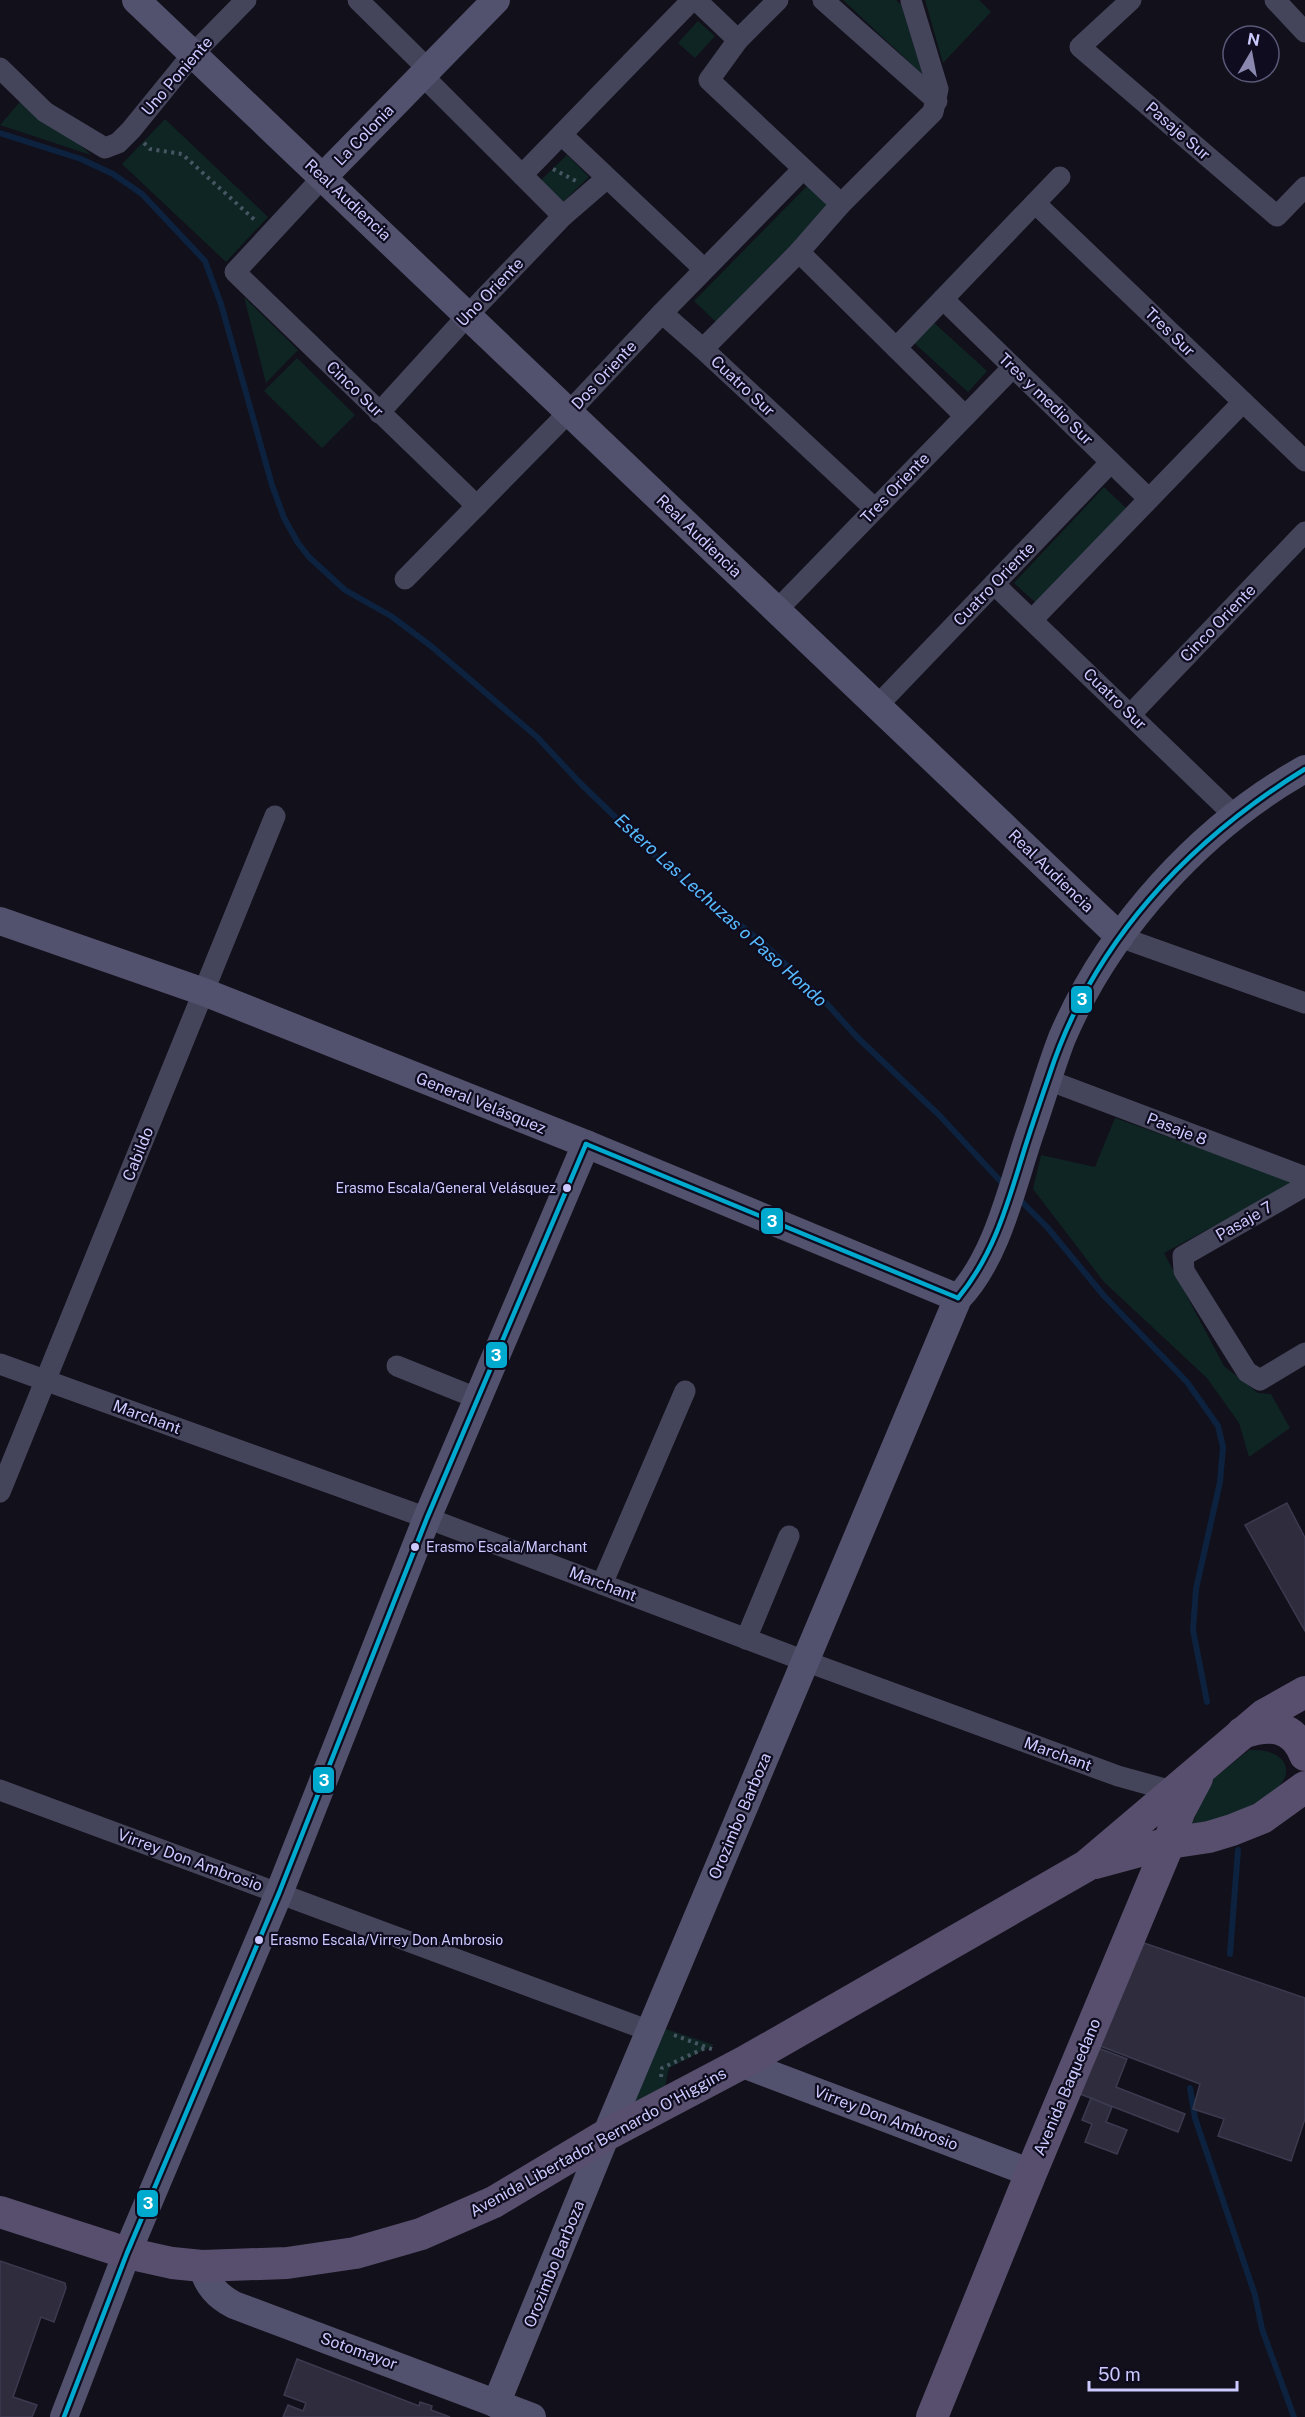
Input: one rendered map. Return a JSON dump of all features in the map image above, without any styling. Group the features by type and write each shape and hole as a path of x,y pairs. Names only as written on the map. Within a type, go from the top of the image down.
{"main road":[{"name":"Avenida Libertador Bernardo O'Higgins","path":"0,2212 127,2253 172,2263 202,2266 287,2264 355,2253 421,2234 494,2202 606,2135 743,2062 1086,1866 1264,1714 1305,1692"},
{"path":"1242,1733 1266,1727 1276,1728 1294,1737 1305,1755"},
{"name":"Avenida Baquedano","path":"932,2417 1169,1844 1179,1812 1210,1761"},
{"name":"Avenida Libertador Bernardo O'Higgins","path":"1086,1866 1232,1830 1262,1818 1302,1786"}],"street":[{"name":"Real Audiencia","path":"136,0 1120,937 1305,1003"},
{"name":"Uno Poniente","path":"0,68 45,112 105,148 118,142 130,130 192,55 246,0"},
{"path":"358,0 425,72 529,168 563,216"},
{"name":"La Colonia","path":"235,272 323,177 496,0"},
{"path":"529,168 694,0 738,40"},
{"path":"778,0 738,40 709,80 802,170 841,204"},
{"path":"823,0 937,101"},
{"path":"703,349 799,252 841,204 933,112 938,89 911,0"},
{"name":"Pasaje Sur","path":"1131,0 1080,47 1276,216 1305,187"},
{"path":"1275,0 1305,32"},
{"path":"562,135 601,184 704,269"},
{"name":"Dos Oriente","path":"405,579 570,412 704,269 802,170"},
{"path":"897,348 1060,177"},
{"name":"Uno Oriente","path":"379,412 563,216 601,184"},
{"name":"Tres Sur","path":"1035,203 1305,461"},
{"path":"799,252 965,416"},
{"name":"Cinco Sur","path":"235,272 477,506"},
{"name":"Tres y medio Sur","path":"943,299 1149,499"},
{"name":"Cuatro Sur","path":"662,313 875,509"},
{"name":"Tres Oriente","path":"777,610 1013,367"},
{"path":"1032,620 1244,402"},
{"name":"Cuatro Oriente","path":"878,706 1111,462"},
{"name":"Cinco Oriente","path":"1131,714 1305,532"},
{"name":"Cuatro Sur","path":"994,584 1235,816"},
{"name":"Orozimbo Barboza","path":"494,2410 606,2135 661,2033 805,1661 958,1298 976,1276 1000,1220 1063,1038 1088,989 1138,912 1180,866 1235,816 1305,769"},
{"name":"Cabildo","path":"0,1492 275,816"},
{"name":"General Velásquez","path":"0,921 204,992 586,1144 958,1298"},
{"name":"Pasaje 8","path":"1048,1080 1305,1177"},
{"path":"64,2417 127,2253 279,1893 427,1518 586,1144"},
{"name":"Pasaje 7","path":"1305,1186 1183,1256 1184,1271 1246,1372 1260,1380 1305,1353"},
{"name":"Marchant","path":"0,1364 427,1518 1118,1776 1172,1791"},
{"path":"397,1366 479,1399"},
{"path":"602,1584 685,1391"},
{"path":"746,1639 789,1536"},
{"name":"Virrey Don Ambrosio","path":"0,1790 661,2033"},
{"name":"Virrey Don Ambrosio","path":"743,2062 1031,2173"},
{"name":"Sotomayor","path":"202,2266 211,2288 234,2305 494,2410 532,2417"}],"path":[{"path":"130,130 150,149 182,154 270,234"},
{"path":"529,168 601,184"},
{"path":"661,2033 743,2062"}],"green space":[{"path":"843,0 896,0 901,5 923,75"},
{"path":"925,0 979,0 991,12 943,63"},
{"path":"698,21 715,36 695,58 678,43"},
{"path":"26,95 91,155 0,125"},
{"path":"165,119 268,217 226,262 122,164"},
{"path":"567,155 589,177 563,202 541,180"},
{"path":"810,183 831,204 716,322 694,301"},
{"path":"244,297 298,350 266,383"},
{"path":"931,320 987,371 968,392 912,341"},
{"path":"297,358 355,415 322,448 264,391"},
{"path":"1104,487 1126,508 1036,603 1014,583"},
{"path":"1115,1118 1295,1182 1164,1253 1224,1366 1258,1393 1271,1394 1290,1428 1249,1457 1239,1423 1207,1378 1104,1282 1033,1189 1041,1155 1095,1167"},
{"path":"1249,1750 1271,1753 1283,1761 1286,1773 1280,1785 1251,1807 1188,1834 1209,1782"},
{"path":"663,2028 714,2045 669,2068 665,2087 633,2105"}],"building":[{"path":"1287,1503 1305,1538 1305,1631 1245,1525"},
{"path":"1144,1943 1305,1998 1305,2119 1291,2161 1218,2136 1224,2119 1193,2109 1200,2084 1100,2046"},
{"path":"1093,2046 1127,2059 1116,2087 1185,2114 1178,2132 1075,2092"},
{"path":"1091,2098 1112,2107 1106,2122 1127,2130 1117,2154 1085,2142 1092,2124 1082,2120"},
{"path":"0,2261 65,2283 66,2288 54,2322 41,2317 13,2397 37,2405 32,2417 0,2417"},
{"path":"297,2359 419,2406 420,2402 432,2406 431,2410 450,2417 283,2417 288,2405 303,2411 306,2403 284,2395"}],"waterway":[{"name":"Estero Las Lechuzas o Paso Hondo","path":"0,133 81,159 113,174 142,194 205,261 221,304 272,485 284,518 309,557 345,590 391,616 431,646 537,737 581,784 661,861 764,944 828,1005 857,1037 940,1116 1004,1185"},
{"name":"Estero Las Lechuzas o Paso Hondo","path":"1018,1198 1047,1227 1105,1297 1187,1382 1218,1426 1223,1447 1220,1482 1196,1589 1193,1630 1207,1702"},
{"name":"Estero Las Lechuzas o Paso Hondo","path":"1230,1954 1238,1850"},
{"name":"Estero Las Lechuzas o Paso Hondo","path":"1190,2088 1195,2118 1255,2295 1262,2329 1294,2417"}],"transit line":[{"name":"3","path":"958,1298 981,1265 998,1230 1029,1134 1068,1028 1091,982 1118,940 1149,900 1183,863 1221,829 1305,769"},
{"name":"3","path":"586,1144 958,1298"},
{"name":"3","path":"64,2417 127,2253 279,1893 427,1518 586,1144"}],"place":[{"name":"Erasmo Escala/General Velásquez","path":"567,1188"},
{"name":"Erasmo Escala/Marchant","path":"415,1547"},
{"name":"Erasmo Escala/Virrey Don Ambrosio","path":"259,1940"}]}
